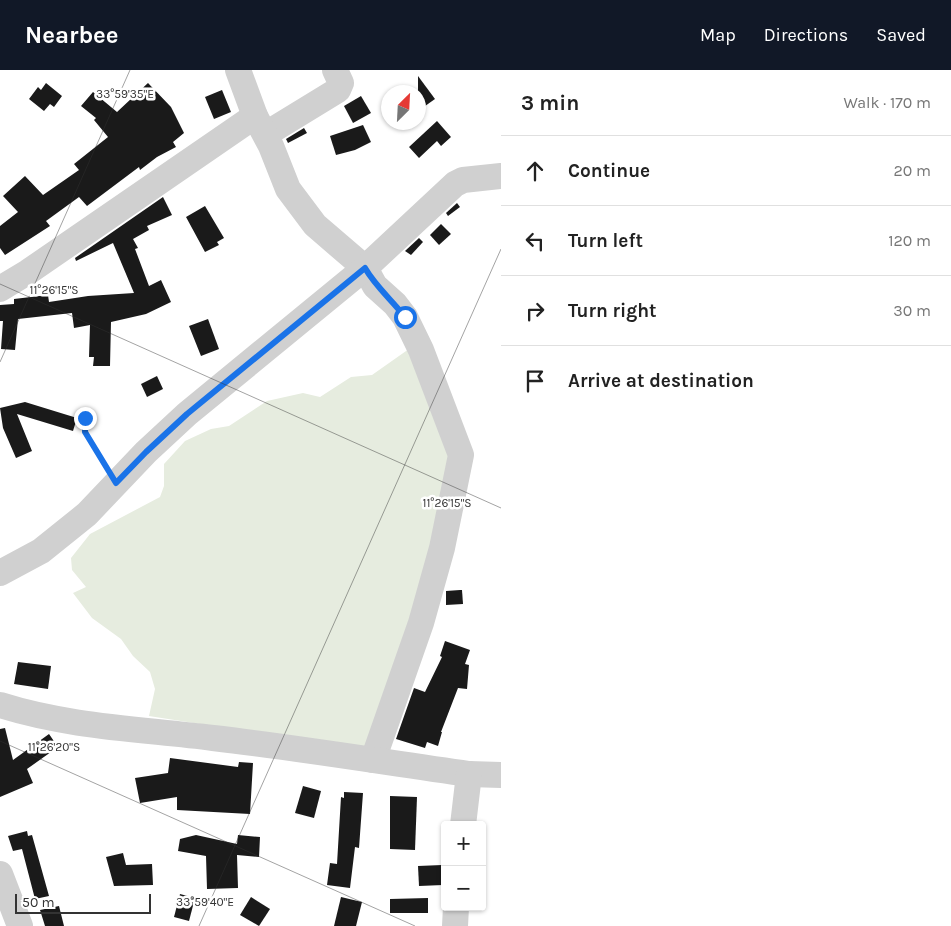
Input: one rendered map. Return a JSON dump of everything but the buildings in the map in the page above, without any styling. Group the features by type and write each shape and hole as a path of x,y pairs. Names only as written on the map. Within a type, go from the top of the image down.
{"street":[{"path":"238,70 288,189 316,225 365,268 376,286 395,304 405,317 422,350 461,454 442,548 421,623 373,760"},
{"path":"0,289 260,125 338,90 341,83 335,70"},
{"path":"0,573 41,551 87,514 146,452 187,414 365,268 455,184 463,180 501,176"},
{"path":"0,705 48,718 94,725 255,743 469,774 501,775"},
{"path":"463,821 469,774"},
{"path":"0,874 20,926"},
{"path":"455,926 456,911"}],"path":[{"path":"85,418 85,432 116,483"}],"shaded area":[{"path":"416,344 457,453 445,511 366,750 149,716 155,689 150,672 133,656 121,639 92,618 73,593 86,587 72,570 71,558 90,534 160,497 164,486 164,464 185,441 211,429 229,426 267,401 303,393 320,397 351,377 372,375"}],"route":[{"path":"85,418 85,432 116,483 187,414 365,268 376,286 395,304 405,317"}]}
